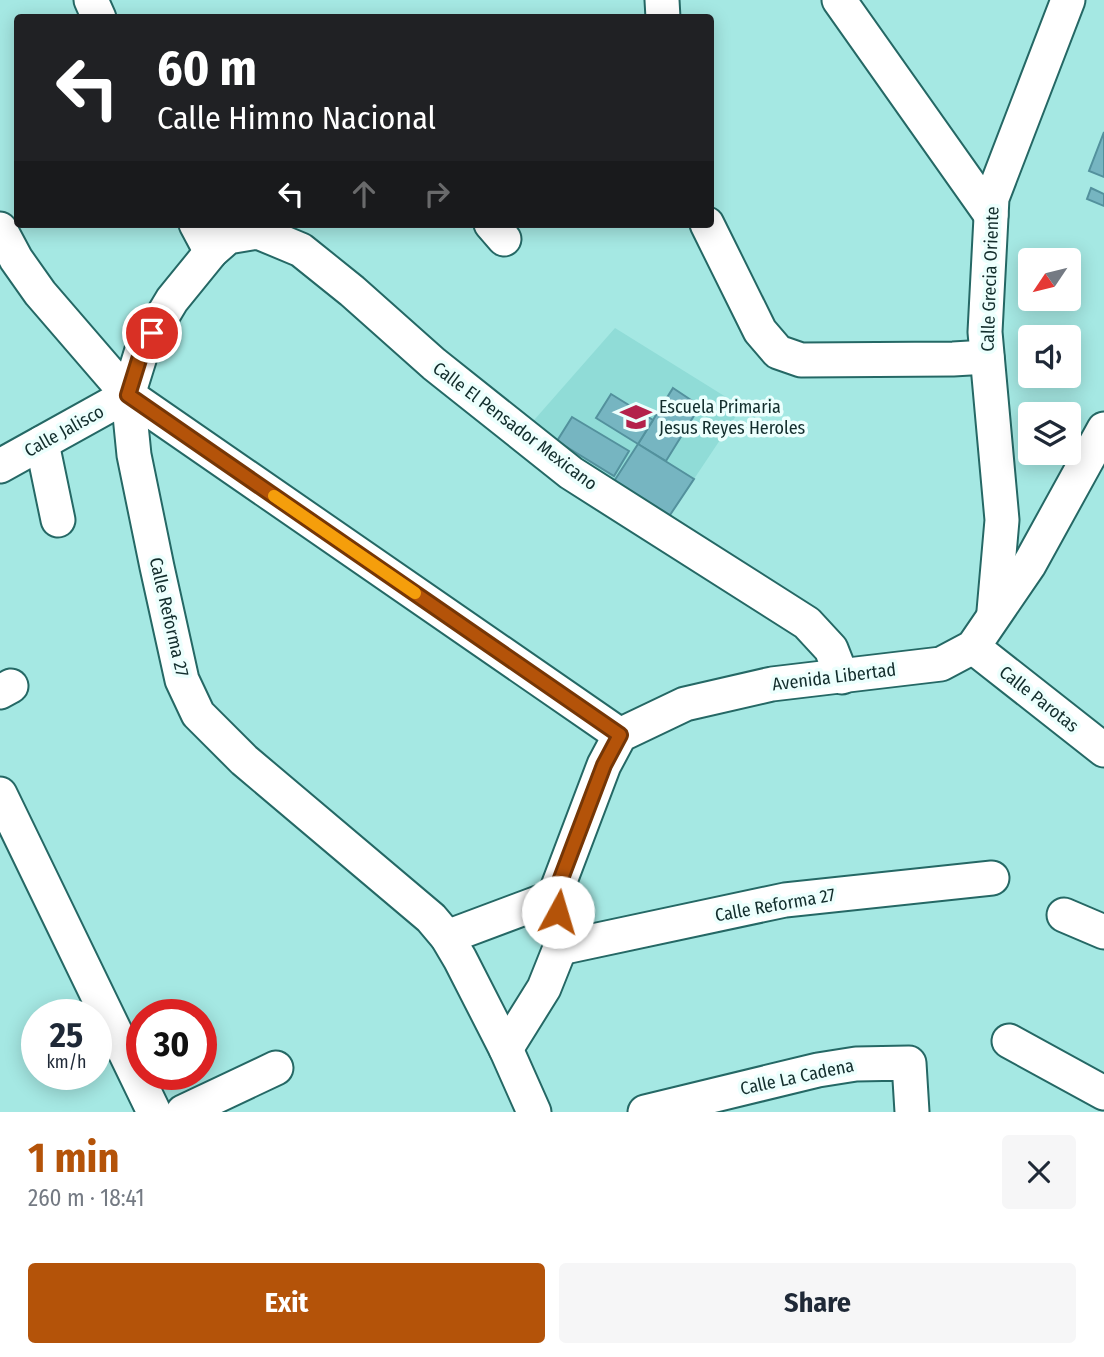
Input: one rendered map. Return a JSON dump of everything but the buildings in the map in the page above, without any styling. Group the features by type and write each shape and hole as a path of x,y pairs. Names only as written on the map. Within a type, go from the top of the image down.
{"street":[{"path":"839,0 991,215"},
{"name":"Calle Grecia Oriente","path":"994,613 1002,520 985,331 992,198 1062,5"},
{"path":"709,228 760,331 778,352 801,360 987,357"},
{"path":"0,229 16,260 40,293 128,395 620,735 604,765 554,897 562,926 560,948 544,988 506,1049"},
{"name":"Calle El Pensador Mexicano","path":"216,234 258,232 301,250 352,291 433,364 571,472 807,623 831,649 842,677"},
{"path":"128,395 142,350 216,234"},
{"name":"Calle Jalisco","path":"0,466 128,395"},
{"name":"Calle Reforma 27","path":"128,395 134,455 168,617 182,680 198,714 244,760 431,918 447,937"},
{"path":"973,647 1029,565 1104,429"},
{"path":"42,443 58,520"},
{"name":"Avenida Libertad","path":"620,735 685,704 772,684 941,664 973,647"},
{"name":"Calle Parotas","path":"973,647 1104,750"},
{"path":"0,794 154,1112"},
{"name":"Calle Reforma 27","path":"560,948 785,900 992,878"},
{"path":"534,1112 506,1049 447,937 554,897"},
{"path":"1064,915 1104,932"},
{"path":"1009,1041 1104,1093"},
{"name":"Calle La Cadena","path":"645,1112 818,1070 856,1064 909,1063 912,1112"},
{"path":"183,1112 276,1068"}],"shaded area":[{"name":"Escuela Primaria Jesus Reyes Heroles","path":"615,328 742,407 666,521 528,427"}],"slow traffic":[{"path":"274,496 415,593"}],"place":[{"name":"Escuela Primaria Jesus Reyes Heroles","path":"636,417"}],"route":[{"path":"152,333 142,350 128,395 620,735 604,765 554,897 558,912"}]}
